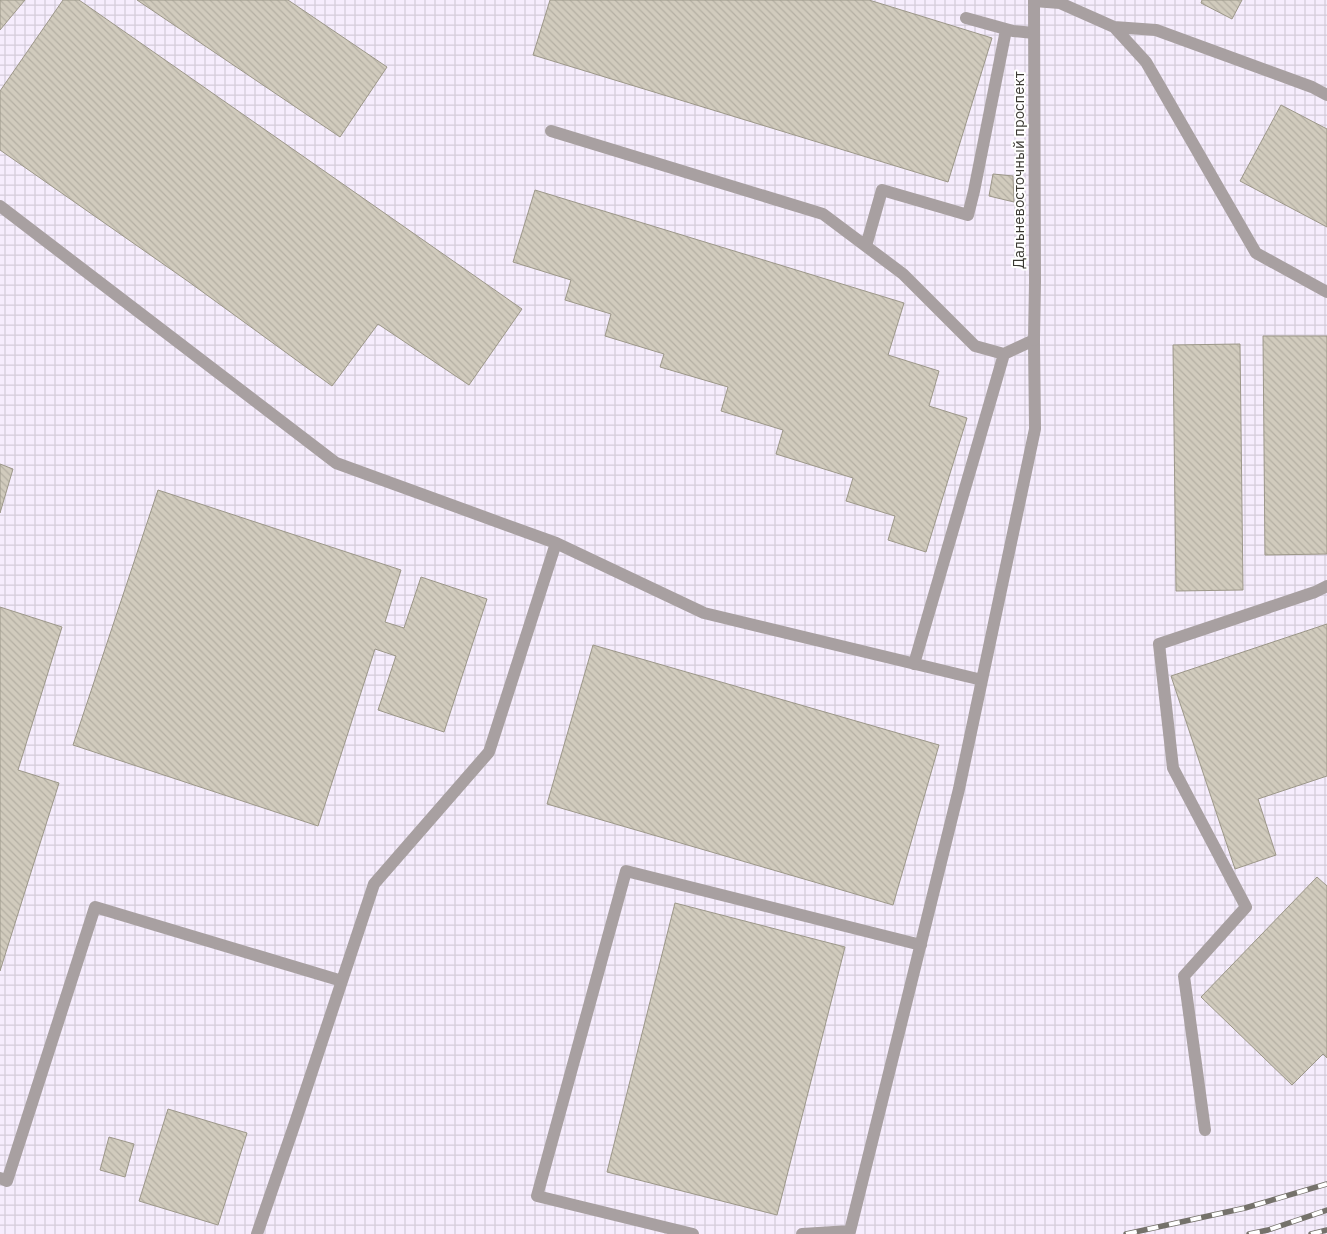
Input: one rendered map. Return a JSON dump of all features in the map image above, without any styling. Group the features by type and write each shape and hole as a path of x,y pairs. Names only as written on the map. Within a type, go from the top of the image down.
{"street":[{"path":"1034,0 1060,3 1114,27 1156,30 1312,86 1327,95"},
{"name":"Дальневосточный проспект","path":"802,1234 850,1231 959,789 1035,429 1034,0"},
{"path":"966,18 1006,30 1034,32"},
{"path":"1114,27 1146,62 1256,253 1327,292"},
{"path":"866,246 882,190 968,215 1006,30"},
{"path":"551,131 824,214 903,274 975,346 1004,354 1034,340"},
{"path":"0,206 336,462 556,543 704,613 982,680"},
{"path":"914,664 1004,354"},
{"path":"257,1234 374,884 489,752 556,543"},
{"path":"1205,1130 1184,976 1246,907 1173,768 1159,644 1315,592 1327,586"},
{"path":"693,1234 536,1196 626,871 921,945"},
{"path":"0,1178 8,1181 95,907 342,981"}],"shaded area":[{"path":"0,0 1327,0 1327,1234 0,1234"}],"building":[{"path":"0,0 25,0 0,30"},
{"path":"63,0 79,0 522,309 469,385 378,324 332,386 189,282 0,150 0,91"},
{"path":"137,0 288,0 387,67 340,137"},
{"path":"550,0 869,0 992,38 948,182 533,55"},
{"path":"1202,0 1242,0 1232,19 1201,3"},
{"path":"1281,105 1327,129 1327,227 1240,181"},
{"path":"993,174 1013,176 1014,202 989,196"},
{"path":"535,190 904,303 888,355 939,371 929,406 967,418 926,552 888,540 895,516 846,501 853,478 776,454 783,430 721,411 728,387 660,367 664,354 605,336 611,314 565,300 571,280 513,262"},
{"path":"1263,336 1327,336 1327,554 1265,555"},
{"path":"1240,344 1243,590 1176,591 1173,345"},
{"path":"0,464 13,469 0,513"},
{"path":"158,490 401,570 385,622 404,628 421,577 487,599 444,732 378,710 396,656 375,649 318,826 73,745"},
{"path":"0,607 62,627 18,770 59,783 0,971"},
{"path":"1327,624 1327,776 1258,799 1276,855 1235,869 1171,676"},
{"path":"593,645 939,745 893,905 547,804"},
{"path":"1317,877 1327,886 1327,1058 1323,1054 1292,1085 1201,997"},
{"path":"675,903 845,947 777,1215 607,1172"},
{"path":"168,1109 247,1133 218,1225 139,1201"},
{"path":"109,1137 134,1144 125,1177 100,1170"}],"railway":[{"path":"1126,1234 1245,1208 1327,1184"},
{"path":"1249,1234 1268,1230 1327,1210"},
{"path":"1311,1234 1327,1230"}]}
